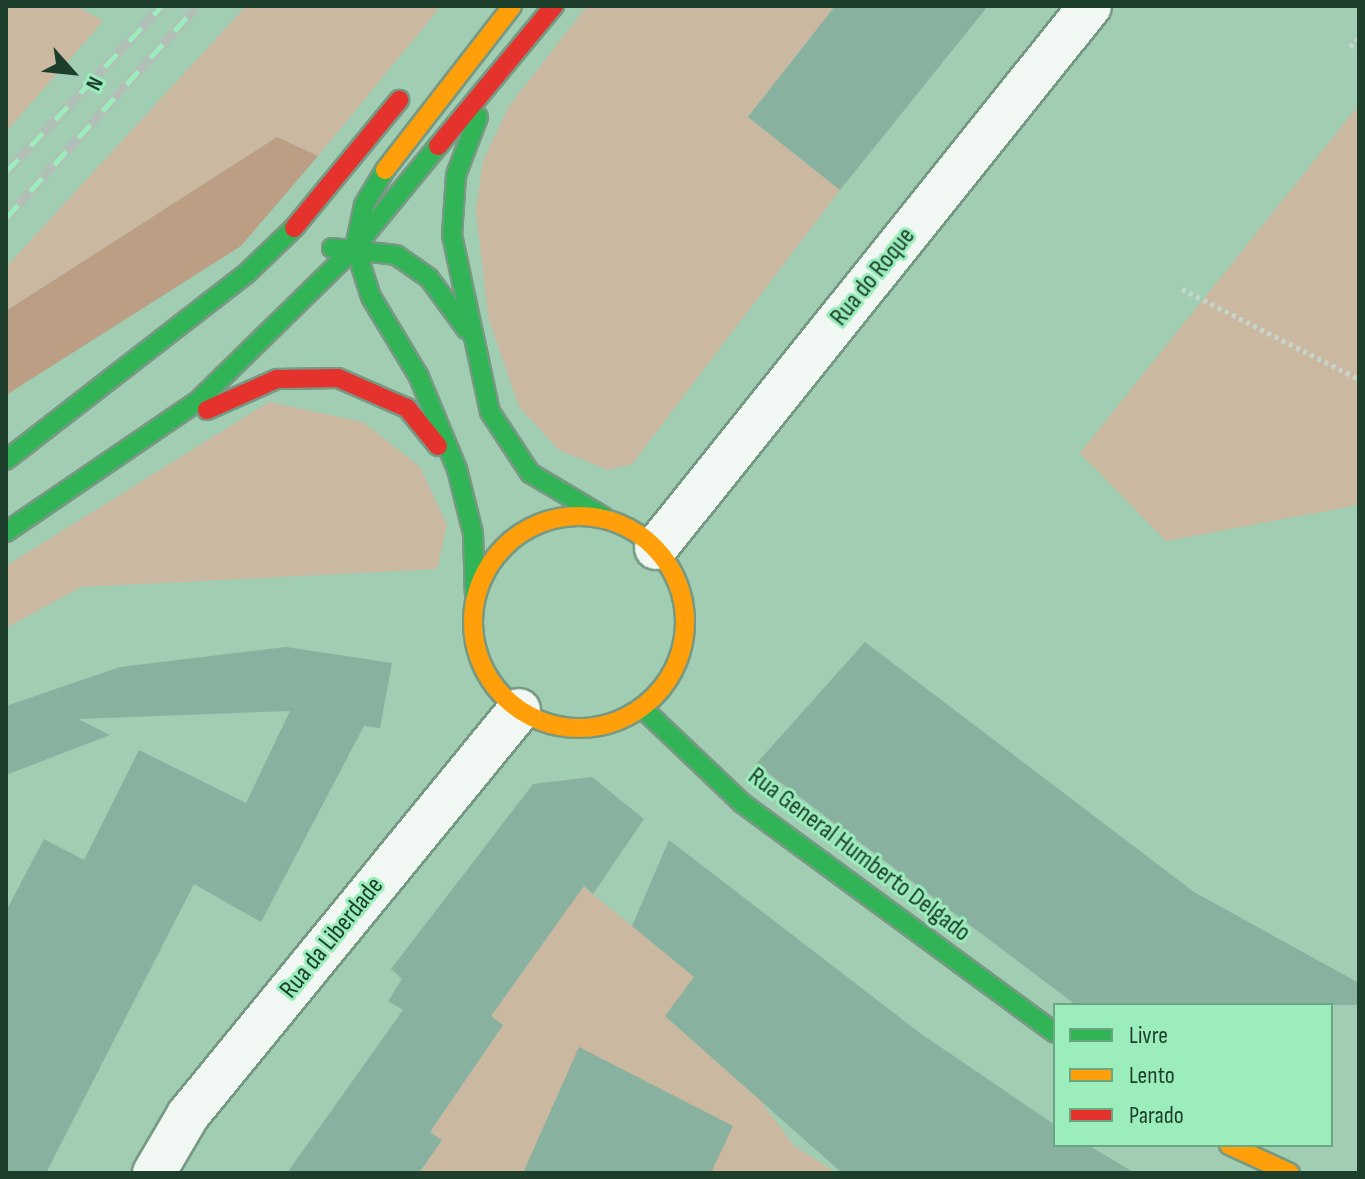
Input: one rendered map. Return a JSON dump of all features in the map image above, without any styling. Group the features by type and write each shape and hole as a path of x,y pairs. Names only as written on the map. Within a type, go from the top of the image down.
{"street":[{"path":"504,70 466,147 452,200 467,330 490,412 509,447 530,473 656,548 682,588 687,625 680,660 642,708 601,728 565,729 519,710 482,668 472,633 475,597 473,533 457,469 419,377 371,297 355,247 364,205 381,175 512,6"},
{"path":"6,532 124,455 198,401 355,247 554,6"},
{"name":"Rua do Roque","path":"656,548 1090,6"},
{"path":"6,460 247,273 306,216 411,85"},
{"path":"315,250 355,247 396,255 429,278 467,330"},
{"path":"124,455 238,392 307,373 373,390 407,408 457,469"},
{"path":"6,479 32,467"},
{"path":"475,597 488,565 530,528 573,515 606,518"},
{"name":"Rua General Humberto Delgado","path":"642,708 742,803 1053,1032"},
{"name":"Rua da Liberdade","path":"154,1173 188,1115 519,710"},
{"path":"1233,1147 1290,1173"}],"path":[{"path":"1350,47 1359,38"},
{"path":"1182,289 1359,379"}],"shaded area":[{"path":"6,6 77,6 103,21 6,132"},
{"path":"246,6 441,6 318,156 277,137 6,311 6,267"},
{"path":"587,6 835,6 748,117 840,190 632,464 608,470 559,450 519,407 488,317 476,210 483,161 509,106"},
{"path":"1359,105 1359,505 1166,541 1080,453"},
{"path":"277,137 318,156 241,246 6,395 6,311"},
{"path":"269,402 363,422 420,467 447,525 437,569 81,587 6,628 6,566"},
{"path":"583,886 694,977 665,1016 761,1101 794,1146 837,1173 420,1173 441,1140 430,1132 503,1025 491,1016"}],"building":[{"path":"835,6 988,6 840,190 748,117"},
{"path":"865,642 1194,892 1359,983 1359,1005 1073,1003 756,764"},
{"path":"286,647 392,663 380,728 364,726 261,922 194,884 46,1173 6,1173 6,911 44,839 84,860 139,750 246,803 290,711 78,719 110,735 6,775 6,706 120,667"},
{"path":"592,777 644,819 593,894 584,886 491,1016 503,1025 430,1132 442,1140 419,1173 287,1173 403,1010 388,1001 402,979 391,969 533,784"},
{"path":"669,840 920,1033 1053,1124 1053,1147 1091,1147 1135,1173 842,1173 665,1016 694,977 632,926"},
{"path":"579,1047 733,1126 711,1173 523,1173"}],"railway":[{"path":"6,172 162,6"},
{"path":"6,218 197,6"}],"traffic: fast":[{"path":"478,117 456,175 452,235 490,412 530,473 604,517"},
{"path":"6,532 198,401 355,247 438,146"},
{"path":"385,170 364,205 355,247 371,297 419,377 457,469 473,533 475,595"},
{"path":"6,460 247,273 294,228"},
{"path":"332,248 396,255 429,278 467,330"},
{"path":"642,708 742,803 1053,1032"}],"traffic: slow":[{"path":"385,170 512,6"},
{"path":"579,516 620,524 638,533 654,547 668,563 677,581 685,622 677,663 668,681 654,697 638,711 620,720 579,728 538,720 520,711 504,697 490,681 481,663 473,622 481,581 490,563 504,547 520,533 538,524 579,516"},
{"path":"1233,1147 1290,1173"}],"traffic: jam":[{"path":"438,146 554,6"},
{"path":"294,228 399,100"},
{"path":"207,410 277,379 338,378 407,408 438,446"}]}
